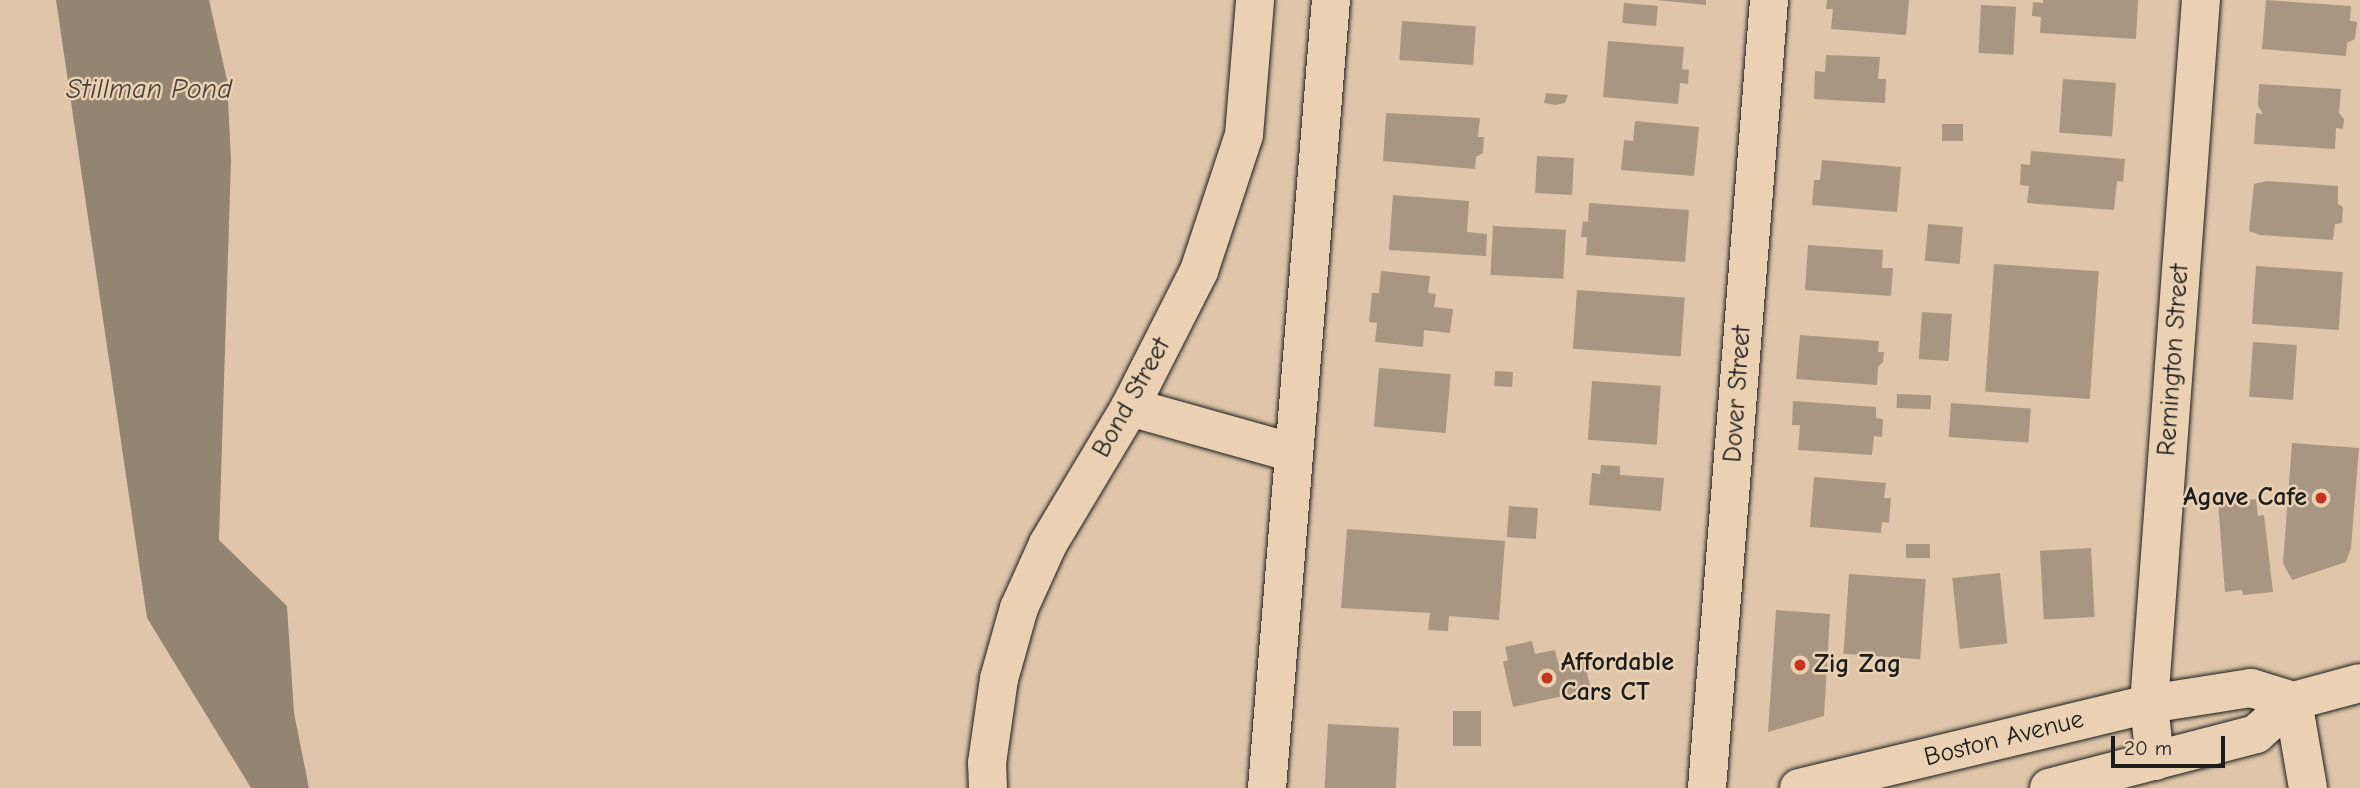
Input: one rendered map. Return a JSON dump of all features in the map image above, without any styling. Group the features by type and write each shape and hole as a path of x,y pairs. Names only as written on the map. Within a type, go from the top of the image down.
{"street":[{"name":"Bond Street","path":"988,788 987,763 999,679 1019,608 1048,544 1130,407 1199,271 1244,135 1255,0"},
{"path":"1267,788 1331,0"},
{"name":"Dover Street","path":"1707,788 1769,0"},
{"name":"Remington Street","path":"2155,761 2149,704 2201,0"},
{"path":"1130,407 1294,453"},
{"path":"2049,788 2256,734 2292,701 2360,683"},
{"name":"Boston Avenue","path":"1799,788 1851,782 2149,704 2251,688 2292,701"},
{"path":"2292,701 2308,788"}],"water":[{"name":"Stillman Pond","path":"56,0 209,0 227,80 231,160 219,540 287,606 294,713 309,788 251,788 147,618"}],"building":[{"path":"1656,0 1706,0 1706,5"},
{"path":"1827,0 1909,0 1906,35 1831,29 1833,9 1826,9"},
{"path":"2043,0 2138,0 2136,39 2040,33 2041,17 2032,16 2033,2 2043,3"},
{"path":"2266,0 2351,6 2350,21 2357,22 2355,39 2347,43 2346,56 2262,49"},
{"path":"1624,3 1658,6 1656,26 1622,23"},
{"path":"1981,5 2016,7 2013,55 1978,53"},
{"path":"1402,21 1476,26 1473,65 1399,60"},
{"path":"1608,41 1684,47 1682,69 1689,70 1688,84 1680,83 1678,104 1603,97"},
{"path":"1826,55 1880,57 1878,79 1886,79 1885,103 1814,99 1815,71 1825,72"},
{"path":"2063,79 2116,83 2112,137 2059,133"},
{"path":"2259,84 2341,89 2339,113 2344,119 2343,129 2336,128 2335,149 2254,144 2256,113 2263,114 2258,106"},
{"path":"1546,93 1568,95 1565,103 1555,105 1544,103"},
{"path":"1386,113 1480,118 1478,137 1484,137 1483,153 1476,157 1475,169 1383,161"},
{"path":"1635,121 1699,127 1694,176 1621,170 1624,140 1633,141"},
{"path":"1942,124 1963,124 1963,141 1942,141"},
{"path":"2031,151 2125,159 2123,182 2117,181 2114,210 2027,203 2029,186 2020,185 2021,164 2030,165"},
{"path":"1537,156 1574,158 1572,195 1535,193"},
{"path":"1822,160 1901,167 1897,212 1812,205 1814,180 1820,180"},
{"path":"2267,181 2338,186 2338,204 2343,207 2342,223 2335,224 2333,240 2260,235 2249,231 2254,184"},
{"path":"1393,195 1469,201 1467,232 1487,234 1486,256 1389,250"},
{"path":"1589,203 1689,210 1685,262 1586,255 1587,237 1581,237 1583,221 1588,222"},
{"path":"1928,224 1963,227 1960,264 1925,261"},
{"path":"1493,226 1566,230 1563,279 1490,275"},
{"path":"1808,245 1883,250 1882,268 1893,268 1891,296 1805,290"},
{"path":"1994,264 2099,271 2090,399 1985,392"},
{"path":"2256,266 2343,272 2339,330 2252,324"},
{"path":"1381,271 1430,276 1428,293 1436,294 1434,307 1453,309 1450,333 1424,330 1423,347 1375,342 1377,323 1369,322 1372,293 1379,293"},
{"path":"1577,290 1685,298 1681,356 1573,349"},
{"path":"1922,312 1952,314 1949,361 1919,359"},
{"path":"1800,335 1879,341 1878,352 1884,352 1883,362 1878,367 1877,385 1796,379"},
{"path":"2253,342 2297,345 2293,400 2249,397"},
{"path":"1379,368 1451,374 1446,433 1374,427"},
{"path":"1495,371 1513,372 1512,387 1494,386"},
{"path":"1592,381 1661,386 1657,445 1588,440"},
{"path":"1897,394 1931,395 1930,409 1897,408"},
{"path":"1793,401 1876,407 1876,418 1883,419 1882,437 1874,436 1872,455 1798,450 1800,425 1792,425"},
{"path":"1951,403 2031,409 2028,442 1949,437"},
{"name":"Agave Cafe","path":"2292,443 2359,448 2351,548 2346,562 2292,580 2283,563"},
{"path":"1601,465 1620,466 1620,475 1664,478 1661,511 1589,505 1592,473 1600,474"},
{"path":"1814,477 1886,483 1884,498 1891,498 1889,523 1882,522 1881,533 1810,527"},
{"path":"2256,499 2258,516 2264,515 2273,592 2243,595 2242,590 2225,592 2218,503"},
{"path":"1509,506 1538,508 1536,539 1507,537"},
{"path":"1347,529 1505,541 1499,620 1449,616 1448,631 1428,630 1430,613 1341,608"},
{"path":"1906,544 1930,544 1930,558 1906,558"},
{"path":"2091,548 2095,617 2044,620 2040,551"},
{"path":"2000,573 2007,644 1960,649 1952,578"},
{"path":"1849,574 1926,579 1920,659 1843,654"},
{"name":"Zig Zag","path":"1776,610 1830,614 1824,716 1768,732"},
{"name":"Affordable Cars CT","path":"1532,641 1535,654 1555,650 1559,666 1584,660 1591,690 1513,707 1503,662 1508,660 1505,647"},
{"path":"1453,711 1481,711 1481,746 1453,746"},
{"path":"1328,724 1399,728 1396,788 1325,788"}],"place":[{"name":"Agave Cafe","path":"2321,498"},
{"name":"Zig Zag","path":"1800,665"},
{"name":"Affordable Cars CT","path":"1547,678"}]}
